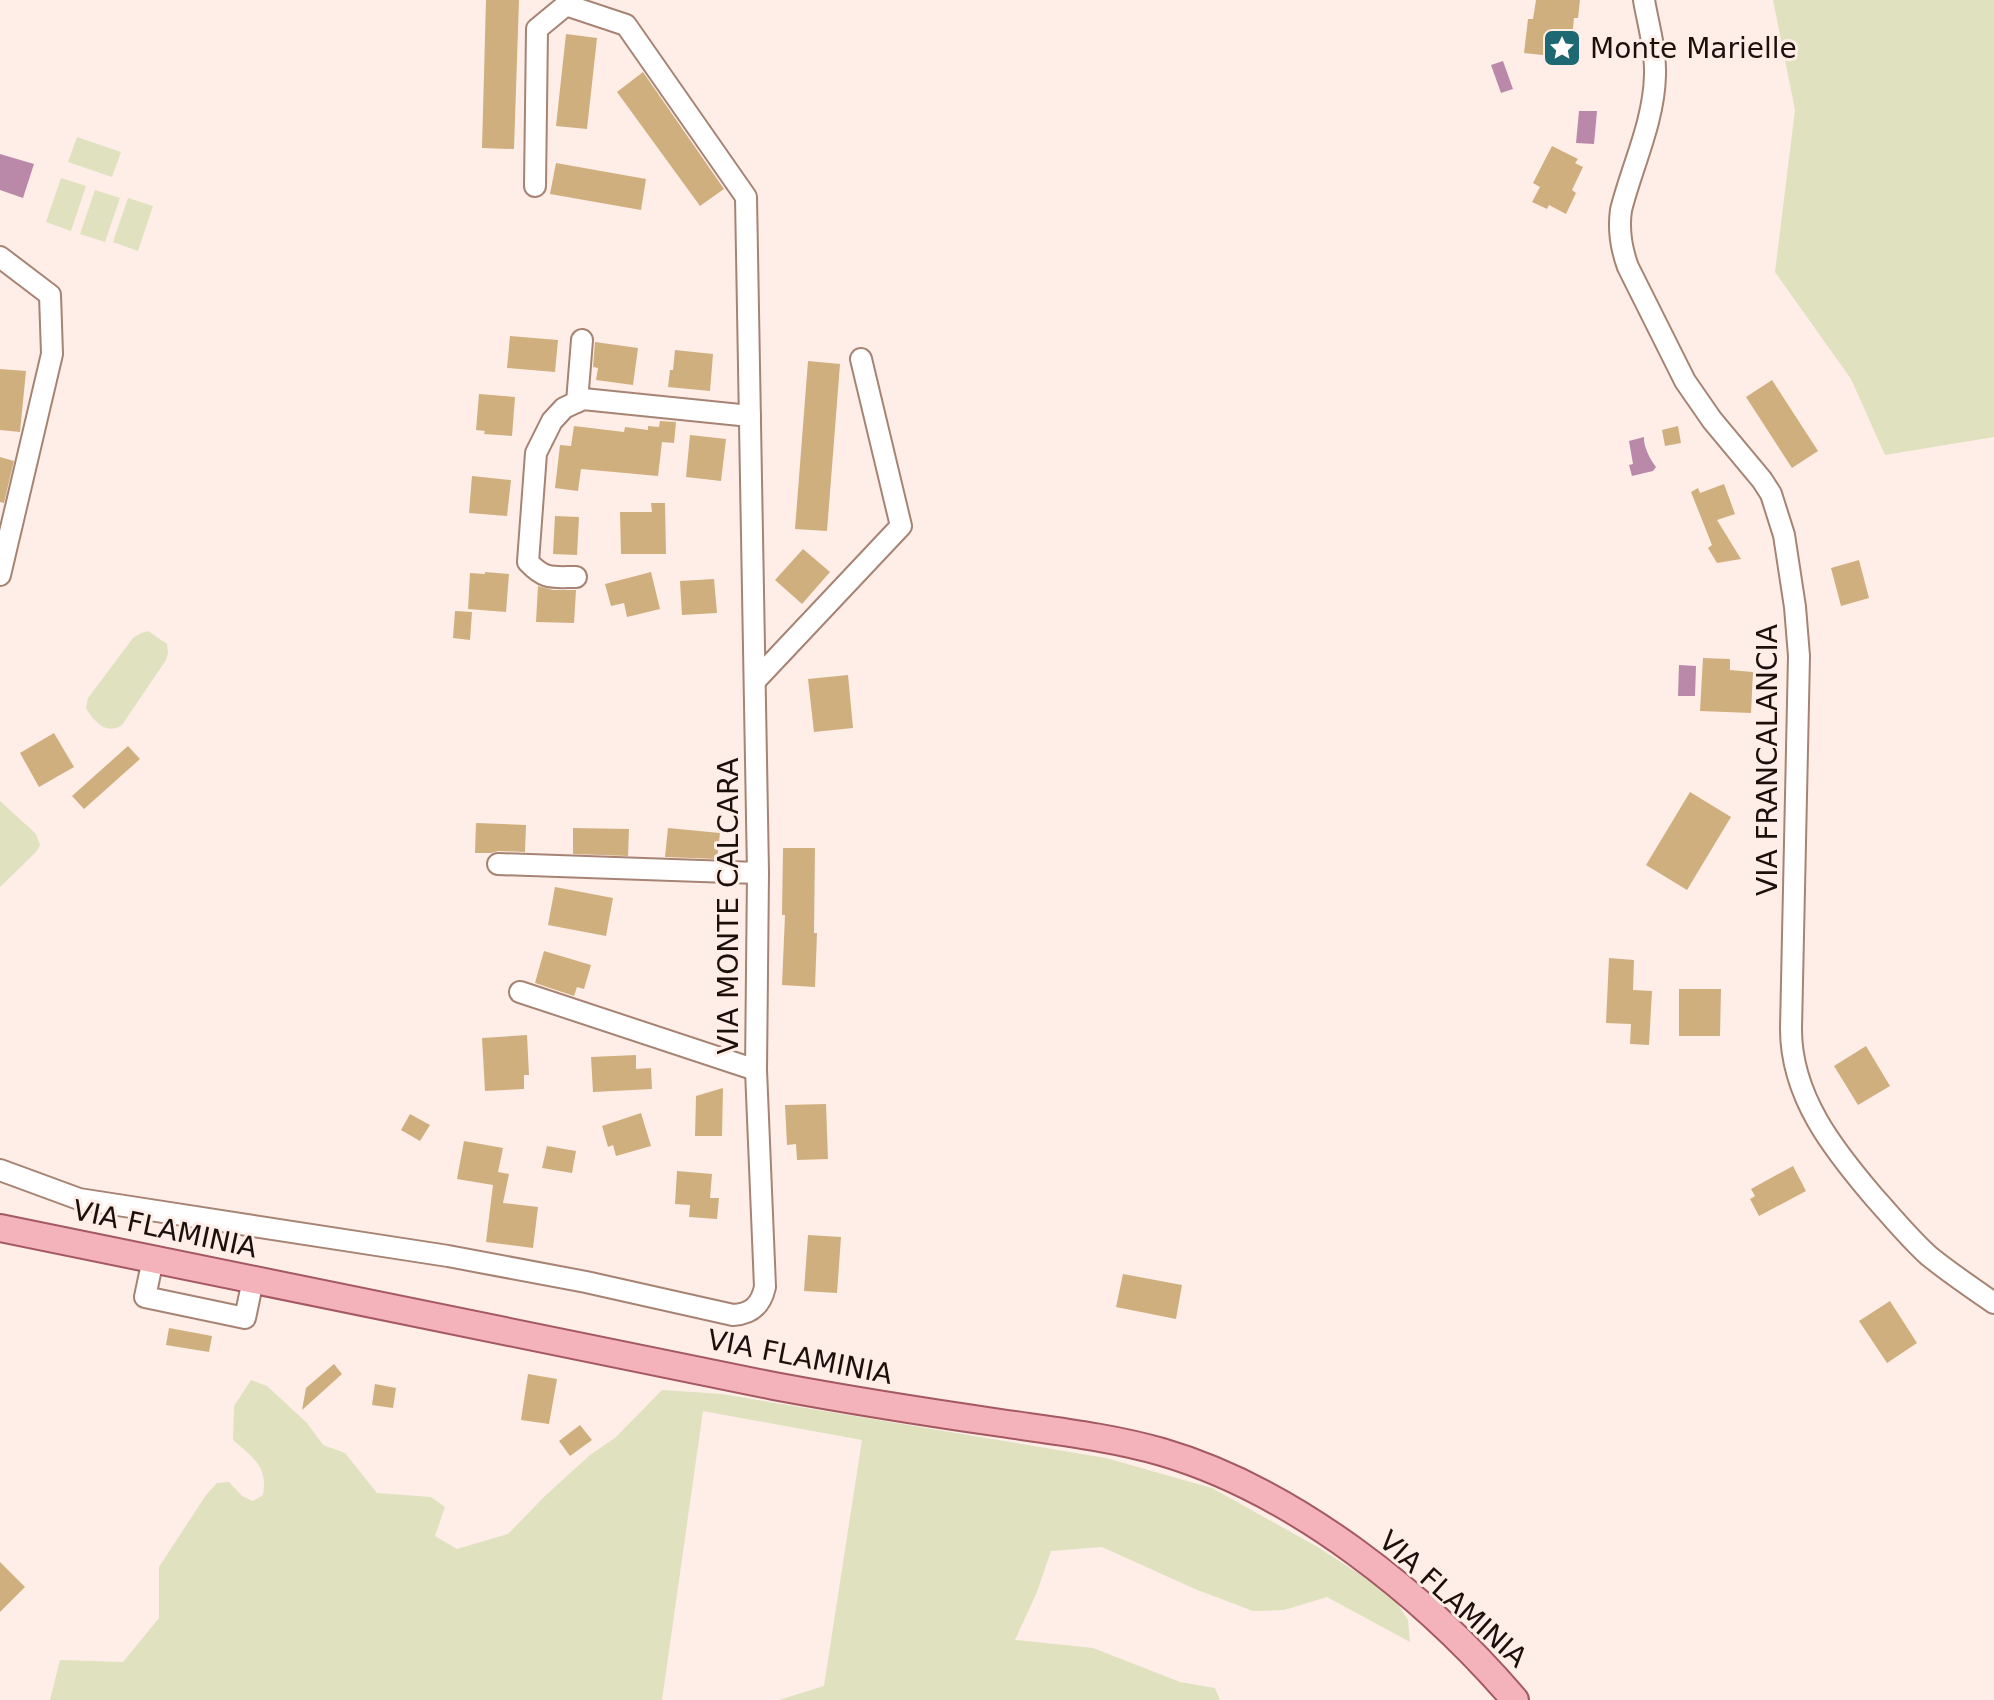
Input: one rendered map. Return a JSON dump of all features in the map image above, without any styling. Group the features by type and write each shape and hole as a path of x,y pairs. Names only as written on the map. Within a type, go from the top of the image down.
{"main road":[{"name":"VIA FLAMINIA","path":"0,1228 774,1386 1099,1438 1172,1455 1249,1487 1366,1560 1465,1645 1515,1700"}],"street":[{"name":"VIA FRANCALANCIA","path":"1644,0 1654,57 1655,86 1651,110 1621,210 1619,226 1622,248 1628,267 1685,381 1771,494 1783,528 1790,570 1800,670 1791,1029 1794,1064 1815,1116 1849,1167 1927,1253 1994,1303"},
{"name":"VIA MONTE CALCARA","path":"0,1170 79,1199 448,1256 586,1282 733,1315 751,1311 758,1304 765,1287 756,1070 758,873 746,197 626,25 566,5 537,29 535,186"},
{"path":"0,257 50,295 52,354 0,575"},
{"path":"577,402 582,340"},
{"path":"755,681 901,526 861,359"},
{"path":"576,577 540,574 528,562 536,453 552,421 564,408 583,399 750,416"},
{"path":"498,864 758,873"},
{"path":"520,992 756,1070"},
{"path":"153,1259 145,1297 245,1318 253,1280"}],"green space":[{"path":"1773,0 1994,0 1994,437 1885,455 1851,379 1775,272 1795,110"},
{"path":"77,137 121,152 112,177 68,162"},
{"path":"61,178 86,186 71,231 46,222"},
{"path":"95,190 120,198 105,242 80,234"},
{"path":"128,198 153,206 138,251 113,242"},
{"path":"148,631 167,644 166,660 122,725 106,728 86,708 88,698 133,638"},
{"path":"0,801 36,834 40,845 0,887"},
{"path":"251,1380 267,1386 307,1423 323,1445 345,1453 377,1493 431,1497 445,1507 435,1536 457,1549 508,1534 590,1455 615,1438 662,1390 722,1394 1106,1458 1212,1488 1316,1546 1392,1595 1408,1620 1410,1642 1327,1597 1284,1610 1253,1611 1102,1547 1051,1551 1015,1640 1093,1648 1180,1682 1215,1688 1220,1700 779,1700 824,1686 862,1440 703,1411 662,1700 50,1700 60,1660 123,1662 159,1618 159,1567 217,1483 229,1482 242,1496 253,1501 263,1495 261,1469 253,1457 233,1440 234,1406"}],"shaded area":[{"path":"1503,61 1513,89 1501,93 1491,65"},
{"path":"1579,111 1597,111 1594,144 1576,143"},
{"path":"0,154 34,164 23,198 0,190"},
{"path":"1644,437 1646,449 1656,467 1653,471 1632,476 1629,441"},
{"path":"1679,665 1696,666 1695,696 1678,696"}],"building":[{"path":"486,0 519,0 514,149 482,148"},
{"path":"1536,0 1580,0 1578,18 1574,18 1570,58 1524,53 1528,19 1533,19"},
{"path":"566,34 597,38 587,129 556,126"},
{"path":"643,72 724,189 700,206 617,92"},
{"path":"1552,146 1578,159 1575,163 1583,167 1572,190 1576,193 1566,214 1549,205 1547,209 1532,202 1540,187 1533,183"},
{"path":"556,163 646,179 641,210 550,194"},
{"path":"510,336 558,340 555,372 507,368"},
{"path":"595,342 638,348 633,385 596,380 598,368 593,367"},
{"path":"675,350 713,354 710,391 668,387"},
{"path":"808,361 840,364 827,531 795,529"},
{"path":"0,369 26,371 20,432 0,430"},
{"path":"1772,380 1818,451 1792,468 1746,397"},
{"path":"479,394 515,397 512,436 484,434 485,431 476,430"},
{"path":"660,421 676,422 674,443 662,442 658,476 581,469 578,491 555,488 560,445 571,446 574,426 624,432 625,427 648,430 648,426 659,427"},
{"path":"1678,426 1681,443 1665,446 1662,430"},
{"path":"690,435 726,439 721,481 686,477"},
{"path":"0,457 14,461 4,503 0,502"},
{"path":"472,476 511,480 507,516 469,513"},
{"path":"1724,484 1735,514 1717,520 1741,559 1717,563 1708,548 1712,545 1691,492 1698,488 1700,493"},
{"path":"651,503 665,503 666,554 621,554 620,512 652,512"},
{"path":"555,516 579,517 577,555 553,554"},
{"path":"803,549 830,572 802,604 775,580"},
{"path":"1859,560 1869,598 1841,606 1831,568"},
{"path":"651,572 660,609 627,617 624,603 611,606 605,584"},
{"path":"470,573 509,574 506,612 468,609"},
{"path":"714,579 717,613 682,615 680,581"},
{"path":"538,586 553,590 576,590 574,623 536,622"},
{"path":"455,611 472,612 470,640 453,638"},
{"path":"1703,658 1730,659 1730,670 1753,672 1751,713 1700,711"},
{"path":"848,675 853,728 814,732 808,679"},
{"path":"54,733 74,767 39,787 20,753"},
{"path":"128,746 140,759 84,809 72,796"},
{"path":"1690,792 1731,817 1687,890 1646,865"},
{"path":"476,823 526,825 525,852 475,853"},
{"path":"573,828 629,829 628,856 573,854"},
{"path":"668,828 720,833 717,859 665,857"},
{"path":"783,848 815,848 815,987 782,985 785,915 782,915"},
{"path":"555,887 613,898 606,936 548,925"},
{"path":"544,951 591,965 584,989 577,987 574,996 535,983"},
{"path":"1609,958 1634,960 1633,990 1652,991 1649,1045 1630,1044 1631,1024 1606,1023"},
{"path":"1679,989 1721,989 1720,1036 1679,1036"},
{"path":"527,1035 529,1075 524,1075 524,1089 485,1091 482,1038"},
{"path":"1866,1046 1890,1086 1858,1105 1834,1066"},
{"path":"636,1055 636,1069 651,1068 652,1089 593,1092 591,1057"},
{"path":"723,1088 722,1136 695,1136 696,1096"},
{"path":"826,1104 828,1159 797,1160 796,1144 787,1145 785,1105"},
{"path":"641,1113 651,1146 616,1156 613,1145 608,1147 602,1126"},
{"path":"410,1114 430,1125 420,1141 401,1130"},
{"path":"464,1141 503,1148 498,1172 509,1174 503,1203 538,1207 533,1248 486,1242 493,1185 457,1179"},
{"path":"547,1146 576,1151 572,1173 542,1168"},
{"path":"1793,1166 1806,1191 1759,1216 1750,1199 1755,1196 1751,1189"},
{"path":"677,1171 712,1174 710,1198 719,1198 717,1219 689,1217 690,1205 675,1204"},
{"path":"808,1235 841,1237 837,1293 804,1291"},
{"path":"1123,1274 1182,1285 1176,1319 1116,1307"},
{"path":"1890,1301 1917,1343 1887,1363 1859,1321"},
{"path":"169,1328 212,1336 209,1352 166,1345"},
{"path":"334,1364 342,1374 302,1410 306,1388"},
{"path":"528,1374 557,1379 549,1424 521,1420"},
{"path":"375,1384 396,1388 393,1408 372,1405"},
{"path":"580,1425 592,1440 570,1456 559,1441"},
{"path":"0,1562 25,1587 0,1612"}],"place":[{"name":"Monte Marielle","path":"1562,48"}]}
